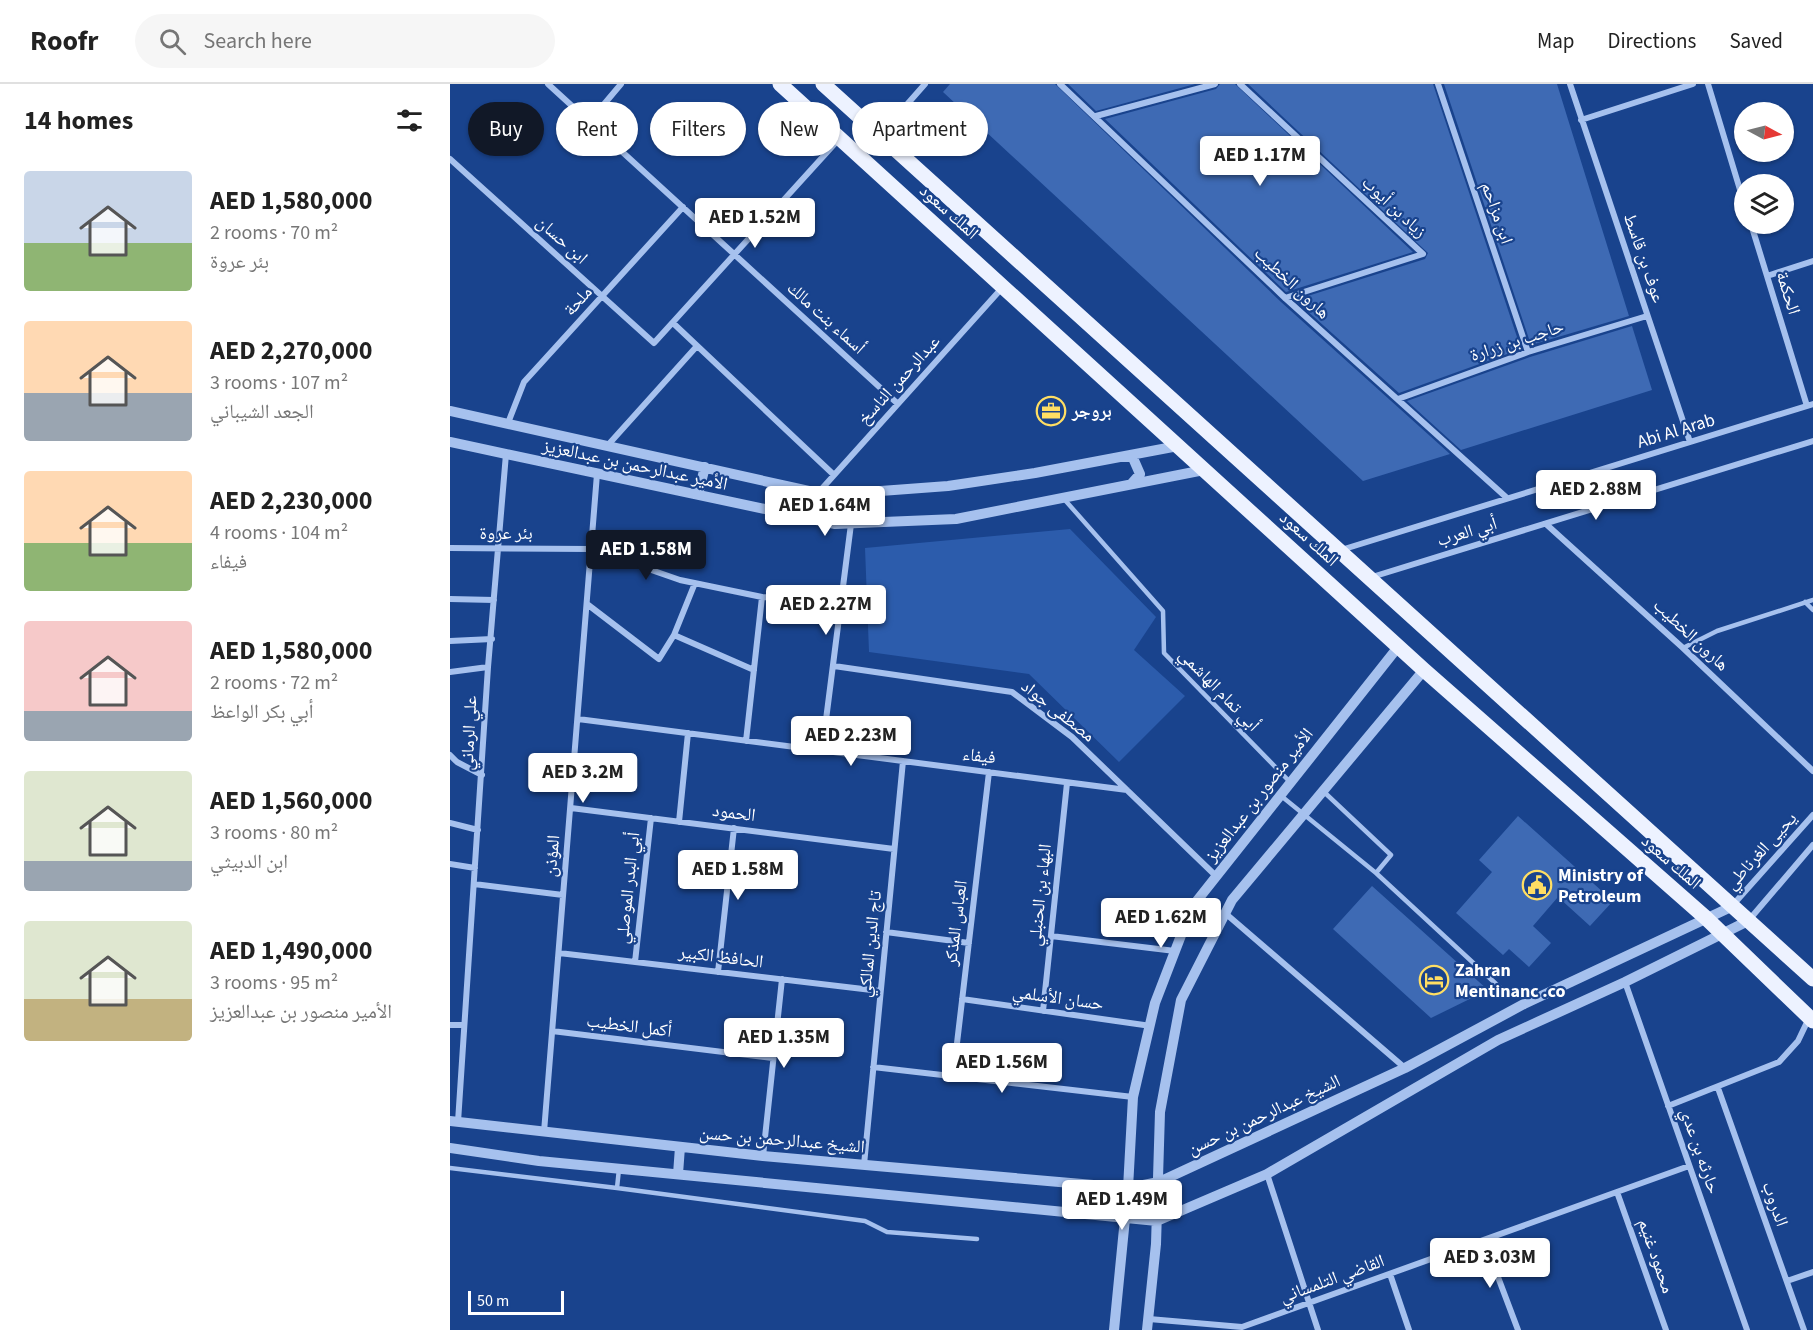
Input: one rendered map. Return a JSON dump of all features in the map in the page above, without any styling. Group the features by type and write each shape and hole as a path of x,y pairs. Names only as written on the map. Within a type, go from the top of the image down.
{"main road":[{"name":"الملك سعود","path":"780,84 800,102"},
{"name":"الملك سعود","path":"823,84 852,110"},
{"name":"الملك سعود","path":"840,139 1398,647 1706,918 1812,1022"},
{"name":"الملك سعود","path":"903,156 1813,979"}],"street":[{"name":"أسماء بنت مالك","path":"548,84 567,102"},
{"path":"606,102 621,84"},
{"path":"909,102 925,84"},
{"name":"هارون الخطيب","path":"1060,84 1285,298 1507,498"},
{"path":"1096,116 1215,84"},
{"name":"زياد بن أيوب","path":"1240,84 1423,254 1285,298"},
{"name":"ابن مزاحم","path":"1438,84 1528,352"},
{"name":"عوف بن قاسط","path":"1570,84 1690,442"},
{"path":"1581,120 1693,84"},
{"path":"1708,84 1735,174"},
{"name":"أسماء بنت مالك","path":"627,156 898,404"},
{"path":"823,156 673,323 834,475"},
{"name":"ابن حسان","path":"450,159 654,343 673,323"},
{"name":"ملحة","path":"508,423 524,382 683,207"},
{"name":"الحكمة","path":"1754,234 1810,405"},
{"path":"1767,276 1813,261"},
{"name":"عبدالرحمن الناسخ","path":"818,493 1003,287"},
{"name":"حاجب بن زرارة","path":"1398,399 1528,352 1647,316"},
{"path":"608,446 697,346"},
{"name":"Abi Al Arab","path":"1341,550 1810,405"},
{"name":"الأمير عبدالرحمن بن عبدالعزيز","path":"450,411 827,495 948,486 1178,446"},
{"name":"أبي العرب","path":"1371,578 1813,441"},
{"name":"الأمير عبدالرحمن بن عبدالعزيز","path":"450,442 835,524 956,519 1204,470"},
{"name":"علي الرماني","path":"454,1121 464,1025 488,667 506,454"},
{"path":"1125,456 1133,458 1139,469 1140,474 1132,483"},
{"path":"698,495 705,467"},
{"name":"المؤذن","path":"544,1133 597,474"},
{"path":"822,751 851,524"},
{"name":"هارون الخطيب","path":"1546,524 1683,648 1813,771"},
{"name":"بئر عروة","path":"450,548 591,549 695,583 762,597 842,602"},
{"path":"587,604 659,658 674,635 695,583"},
{"path":"746,741 762,597"},
{"path":"450,599 494,600"},
{"path":"674,635 754,670"},
{"path":"450,641 492,639"},
{"name":"الأمير منصور بن عبدالعزيز","path":"1114,1330 1128,1188 1133,1097 1155,1003 1192,907 1398,647"},
{"name":"مصطفى جواد","path":"834,666 1012,692 1072,737 1216,876"},
{"path":"450,672 488,667"},
{"path":"1148,1324 1157,1221 1160,1112 1181,1000 1232,900 1424,670"},
{"name":"فيفاء","path":"578,719 1127,790"},
{"path":"679,822 688,734"},
{"path":"450,755 457,762 482,775"},
{"name":"تاج الدين المالكي","path":"864,1165 903,761"},
{"name":"العباس المذكر","path":"953,1077 989,772"},
{"name":"البهاء بن الحنبلي","path":"1043,1011 1067,783"},
{"name":"الحمود","path":"571,808 894,849"},
{"name":"يحيى الغرناطي","path":"1731,907 1813,814"},
{"name":"أبي البدر الموصلي","path":"635,962 651,818"},
{"path":"450,823 478,830"},
{"path":"718,972 734,828"},
{"name":"يحيى الغرناطي","path":"1748,921 1813,846"},
{"path":"450,864 475,868"},
{"path":"474,884 564,895"},
{"name":"الشيخ عبدالرحمن بن حسن","path":"454,1121 763,1156 1128,1188 1159,1182 1405,1068 1524,1004 1731,907"},
{"path":"1225,913 1405,1068"},
{"path":"450,1148 619,1168 1157,1221 1267,1174 1498,1040 1625,982 1748,921"},
{"path":"886,932 969,942"},
{"path":"1051,936 1175,951"},
{"name":"الحافظ الكبير","path":"558,953 880,991"},
{"path":"763,1156 782,979"},
{"name":"حارثه بن عدي","path":"1625,982 1747,1330"},
{"name":"حسان الأسلمي","path":"962,999 1150,1026"},
{"path":"1668,1106 1779,1062 1812,1022"},
{"path":"450,1025 464,1025"},
{"name":"أكمل الخطيب","path":"552,1031 773,1058"},
{"path":"873,1067 1133,1097"},
{"name":"الدروب","path":"1718,1088 1804,1330"},
{"path":"678,1174 680,1147"},
{"name":"القاضي التلمساني","path":"1148,1324 1242,1328 1689,1166"},
{"path":"1267,1174 1318,1330"},
{"name":"محمود غنيم","path":"1617,1192 1666,1330"},
{"path":"1484,1240 1518,1330"},
{"path":"1787,1281 1813,1272"},
{"path":"1390,1274 1409,1330"}],"lane":[{"name":"أبي تمام الهاشمي","path":"1062,497 1163,611 1164,653 1290,782"},
{"path":"1683,648 1717,631 1813,600"},
{"path":"1805,602 1813,610"},
{"path":"1323,791 1391,855 1376,873"},
{"path":"1280,795 1376,873 1508,995"},
{"path":"450,1168 865,1221 887,1232 977,1239"},
{"path":"617,1188 619,1168"}],"shaded area":[{"path":"1070,529 1156,617 1134,650 1185,696 1119,762 1029,674 869,652 865,548"}],"building":[{"path":"950,84 1055,84 1281,302 1450,454 1363,481 988,134 988,102 954,102 943,92"},
{"path":"1068,84 1195,84 1096,111"},
{"path":"1220,84 1235,84 1413,252 1286,292 1105,119 1216,89"},
{"path":"1248,84 1433,84 1521,349 1399,393 1295,300 1425,259 1428,253"},
{"path":"1444,84 1557,84 1629,316 1531,345"},
{"path":"1632,326 1652,390 1461,450 1407,401 1530,357"},
{"name":"Ministry of Petroleum","path":"1518,816 1613,901 1590,926 1558,897 1533,926 1551,943 1529,967 1509,949 1503,955 1456,913 1492,872 1479,860"},
{"path":"1372,886 1488,990 1431,1018 1333,929"}],"place":[{"name":"بروجر","path":"1051,411"},
{"name":"Ministry of Petroleum","path":"1537,885"},
{"name":"Zahran Mentinanc .co","path":"1434,980"}]}
